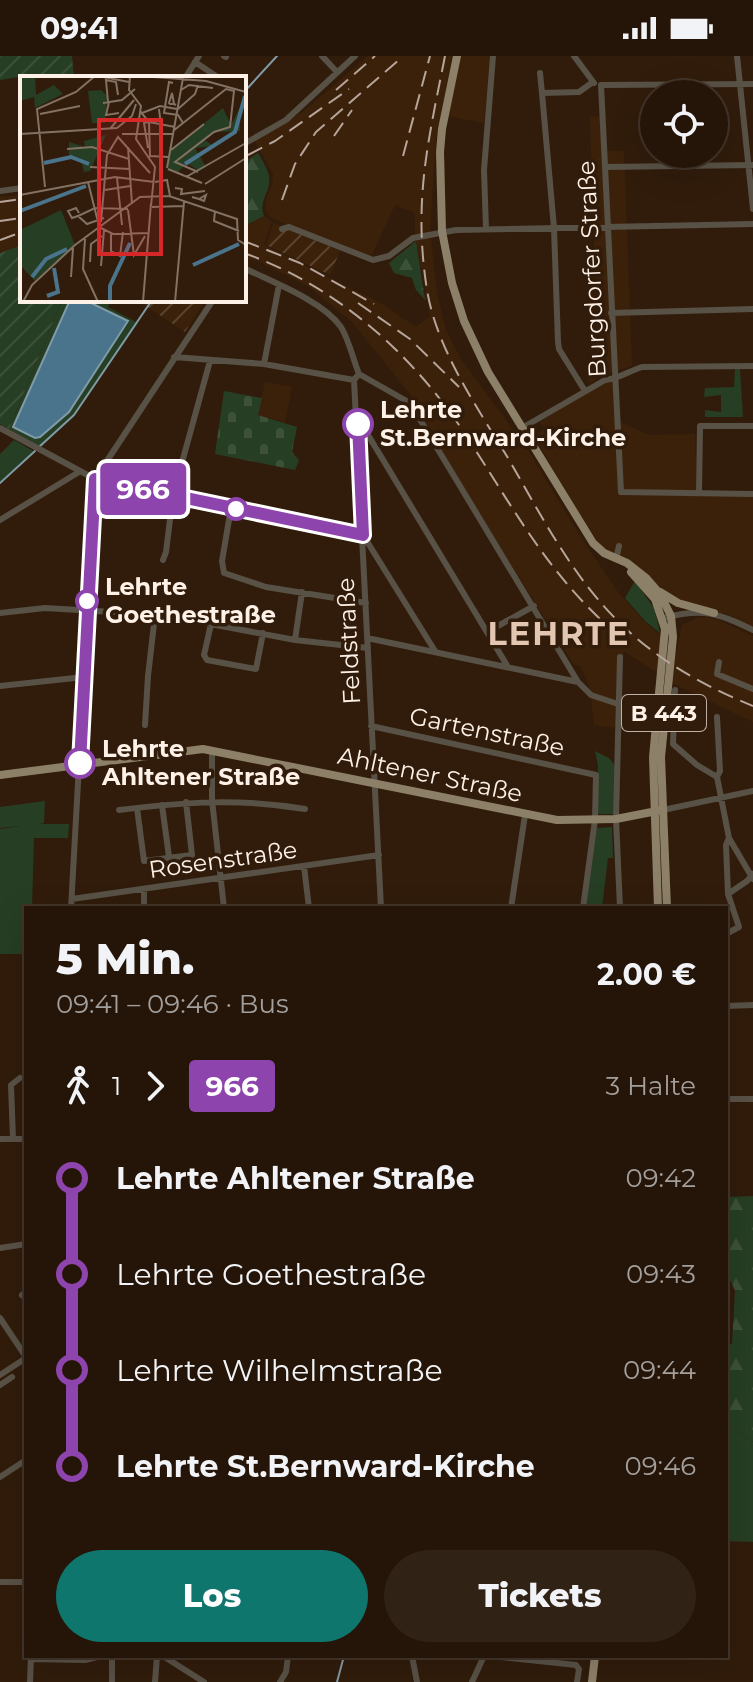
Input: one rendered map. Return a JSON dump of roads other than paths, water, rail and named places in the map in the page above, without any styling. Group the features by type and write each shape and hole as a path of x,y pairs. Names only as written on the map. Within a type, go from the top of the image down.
{"main road":[{"name":"B 443","path":"457,56 442,129 440,191 442,231 452,283 464,321 488,372 593,543 616,559 651,594 667,617"},
{"name":"B 443","path":"616,559 627,563 656,589 667,617 672,645 662,735 658,906"},
{"path":"656,589 678,603 714,613"},
{"name":"Ahltener Straße","path":"0,775 80,763 212,750 557,820 616,819 659,811"},
{"name":"B 443","path":"659,811 667,906"},
{"path":"592,1682 595,1658"}],"street":[{"path":"322,56 337,72"},
{"path":"246,143 286,120 355,56"},
{"path":"486,229 484,170 493,56"},
{"path":"574,56 593,82 601,85 640,85"},
{"path":"737,56 751,165 753,209"},
{"path":"186,76 197,59 217,76"},
{"path":"540,73 554,228 558,342 585,391"},
{"path":"542,93 579,92 593,82"},
{"path":"728,84 753,84"},
{"name":"Burgdorfer Straße","path":"601,85 621,492 699,493"},
{"path":"605,167 751,165"},
{"path":"0,191 20,188"},
{"path":"282,229 289,227 373,260 389,256 413,238 442,231 753,224"},
{"name":"Feldstraße","path":"246,269 336,320 343,330 356,377 381,906"},
{"path":"264,364 279,285"},
{"path":"71,906 95,479 212,302"},
{"path":"611,313 753,309"},
{"path":"174,357 264,364 356,377 410,403 578,682 591,695 618,704"},
{"path":"163,560 173,495 210,361"},
{"path":"522,428 605,380 642,367 753,366"},
{"path":"358,418 508,667"},
{"path":"753,426 700,426 699,493 753,494"},
{"path":"3,430 95,479 363,535 435,651"},
{"path":"0,520 79,472"},
{"path":"231,508 222,561 224,573 266,587 366,603"},
{"path":"616,559 619,546"},
{"path":"295,640 302,592"},
{"path":"487,632 534,606"},
{"path":"0,613 45,608 155,615 295,640 368,648"},
{"path":"667,617 697,611 714,613 753,630"},
{"path":"145,725 155,615"},
{"path":"211,624 204,655 207,660 256,669 263,633"},
{"path":"367,638 578,682"},
{"path":"620,657 616,819 620,906"},
{"path":"719,662 717,674 753,689"},
{"path":"0,686 84,677"},
{"path":"675,690 673,744 697,765 717,777"},
{"path":"717,717 720,771 717,777 729,838 752,876 728,894"},
{"name":"Gartenstraße","path":"371,726 596,775 595,820"},
{"path":"212,750 212,800 224,906"},
{"path":"659,811 753,791"},
{"path":"119,810 212,800 264,802 305,809"},
{"path":"137,808 144,861 192,855 186,802"},
{"path":"162,805 169,857"},
{"path":"511,906 525,815"},
{"path":"583,906 595,820"},
{"path":"728,933 739,927 728,894 726,845 729,838"},
{"name":"Rosenstraße","path":"72,899 379,855"},
{"path":"304,866 309,906"},
{"path":"144,889 144,906"},
{"path":"728,1006 753,1005"},
{"path":"13,1139 11,1085 20,1078"},
{"path":"728,1099 753,1099"},
{"path":"0,1139 24,1139"},
{"path":"0,1248 24,1244"},
{"path":"0,1318 24,1354"},
{"path":"0,1375 24,1358"},
{"path":"0,1385 12,1377"},
{"path":"0,1477 24,1461"},
{"path":"0,1582 24,1582"},
{"path":"30,1682 31,1658"},
{"path":"49,1658 93,1658"},
{"path":"112,1658 112,1682"},
{"path":"155,1682 157,1658"},
{"path":"166,1658 199,1681"},
{"path":"280,1682 286,1672 288,1658"},
{"path":"412,1658 417,1682"},
{"path":"472,1682 483,1658"},
{"path":"511,1658 576,1665 579,1669 577,1682"}],"water":[{"path":"69,302 89,302 128,321 69,412 40,437 35,438 13,427"}],"waterway":[{"path":"246,90 277,56"},
{"path":"39,447 74,415 151,302"},
{"path":"0,483 35,451"},
{"path":"337,1682 343,1658"}],"railway":[{"path":"336,90 375,56"},
{"path":"403,156 430,56"},
{"path":"445,56 424,172 422,228 427,290 449,356 560,547 606,609 638,640 669,662 718,691 753,706"},
{"path":"282,200 295,164 316,132 400,59"},
{"path":"248,155 275,141 349,89"},
{"path":"334,136 352,110"},
{"path":"0,202 20,199"},
{"path":"0,221 20,218"},
{"path":"0,240 20,233"},
{"path":"246,242 300,263 374,304"},
{"path":"246,254 277,266 337,301 365,322 416,370 459,425 546,558 611,629"},
{"path":"358,303 410,339 459,387"}],"place":[{"name":"Lehrte St.Bernward-Kirche","path":"358,424"},
{"name":"Lehrte Goethestraße","path":"87,601"},
{"name":"Lehrte Ahltener Straße","path":"80,763"}],"district":[{"name":"LEHRTE","path":"559,634"}]}
